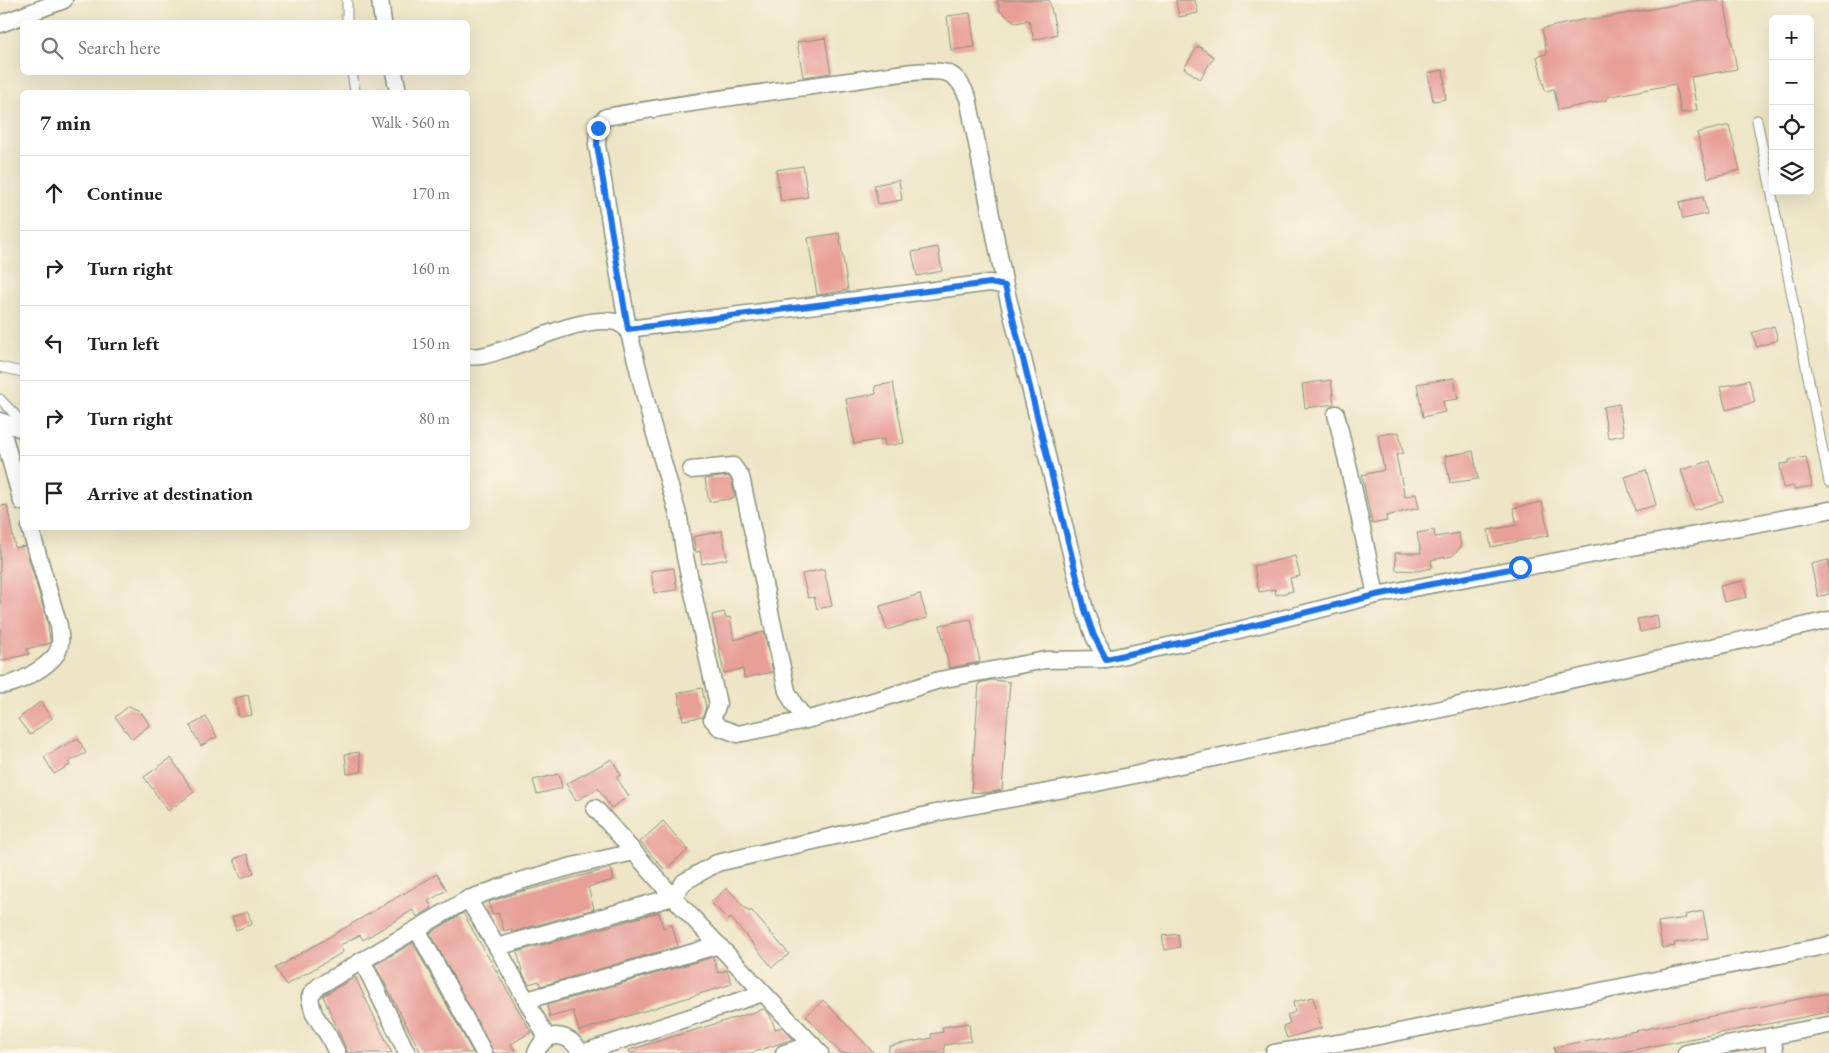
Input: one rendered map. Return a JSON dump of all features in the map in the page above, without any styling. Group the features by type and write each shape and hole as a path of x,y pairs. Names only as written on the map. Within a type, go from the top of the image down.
{"street":[{"path":"0,24 64,0"},
{"path":"380,0 383,20"},
{"path":"1106,659 1094,636 1085,610 1005,286 968,98 956,78 949,73 938,71 908,73 657,108 606,117 601,120 598,128 597,145 628,329 650,420 679,518 685,557 718,704 712,719 719,727 738,734 806,720 939,680 1046,660 1106,659 1211,636 1376,595 1829,510"},
{"path":"395,75 398,90"},
{"path":"470,356 484,356 564,328 591,322 616,322 628,329 990,283 1005,286"},
{"path":"1336,414 1376,595"},
{"path":"0,422 20,428"},
{"path":"0,422 20,495"},
{"path":"691,470 733,466 741,477 787,691 806,720"},
{"path":"0,685 11,684 32,674 50,662 58,652 61,641 31,530"},
{"path":"498,946 673,897 684,882 717,863 949,810 1092,784 1483,700 1829,620"},
{"path":"595,808 673,897 816,1048"},
{"path":"337,1053 314,1014 310,997 319,986 468,899 564,869 634,852"},
{"path":"468,899 498,946 547,1038"},
{"path":"416,929 484,1053"},
{"path":"1274,1053 1364,1039 1829,945"},
{"path":"527,1000 719,946"},
{"path":"362,960 407,1053"},
{"path":"536,1053 539,1046 547,1038 557,1036 568,1038 576,1044 581,1053 764,993"},
{"path":"1686,1053 1829,1025"},
{"path":"1772,1036 1775,1053"},
{"path":"784,1053 816,1048"}],"lane":[{"path":"347,0 347,20"},
{"path":"352,75 355,90"},
{"path":"1757,120 1829,482"},
{"path":"0,367 20,372"},
{"path":"0,399 20,420"}],"building":[{"path":"997,0 1049,0 1057,34 1034,40 1029,20 1016,23 1000,11"},
{"path":"1176,0 1195,0 1198,13 1179,17"},
{"path":"1700,0 1724,0 1737,69 1691,77 1697,110 1681,113 1675,84 1607,97 1607,100 1558,110 1554,89 1545,91 1537,56 1547,54 1542,29 1590,18 1591,20"},
{"path":"970,13 975,47 951,50 947,16"},
{"path":"825,38 831,73 803,77 797,42"},
{"path":"1198,46 1214,57 1200,79 1184,68"},
{"path":"1443,70 1446,99 1433,101 1428,73"},
{"path":"1729,125 1740,170 1708,178 1697,133"},
{"path":"803,166 808,197 781,201 776,170"},
{"path":"899,180 902,200 878,204 874,185"},
{"path":"1703,197 1707,214 1683,219 1679,202"},
{"path":"839,233 848,290 817,295 808,238"},
{"path":"938,247 942,271 917,276 912,252"},
{"path":"1774,326 1778,340 1757,347 1752,333"},
{"path":"1454,378 1458,399 1443,401 1445,412 1423,417 1417,384"},
{"path":"1331,380 1334,404 1305,408 1302,384"},
{"path":"1749,380 1755,402 1726,410 1720,387"},
{"path":"893,383 904,443 885,446 884,439 854,444 846,399 876,394 875,386"},
{"path":"1619,404 1624,435 1608,438 1603,407"},
{"path":"1399,432 1403,453 1396,455 1405,497 1416,494 1419,508 1386,516 1387,521 1372,524 1362,475 1384,470 1378,435"},
{"path":"1473,451 1478,479 1450,483 1445,456"},
{"path":"1806,457 1812,486 1794,489 1793,486 1783,488 1780,464 1789,463 1789,460"},
{"path":"1710,461 1723,501 1694,510 1681,470"},
{"path":"1646,470 1656,505 1635,511 1625,477"},
{"path":"728,476 732,481 735,498 709,502 705,479"},
{"path":"1542,502 1549,535 1491,547 1488,530 1517,525 1513,508"},
{"path":"7,505 15,548 25,546 47,620 50,643 27,649 29,654 0,661 0,506"},
{"path":"1434,530 1435,537 1459,533 1461,547 1452,556 1431,560 1432,568 1417,571 1396,570 1395,553 1421,553 1417,533"},
{"path":"722,531 727,559 702,564 700,551 696,552 693,537"},
{"path":"1295,556 1300,576 1290,578 1293,591 1276,595 1275,589 1259,592 1254,566"},
{"path":"1829,560 1829,594 1818,597 1811,564"},
{"path":"674,568 677,590 654,593 651,571"},
{"path":"824,569 832,606 817,609 814,597 808,598 802,574"},
{"path":"1743,581 1747,597 1724,602 1720,586"},
{"path":"920,594 927,618 887,630 880,606"},
{"path":"724,612 726,618 730,617 734,640 764,632 773,672 744,678 743,669 724,673 712,615"},
{"path":"1657,615 1659,628 1640,632 1637,619"},
{"path":"971,619 980,662 949,668 940,625"},
{"path":"992,680 1010,682 1002,790 986,793 971,792 979,683"},
{"path":"702,688 706,707 703,717 683,720 678,693"},
{"path":"248,695 252,715 239,717 235,698"},
{"path":"40,702 52,718 30,735 18,719"},
{"path":"129,706 140,711 150,725 132,739 115,717"},
{"path":"206,717 217,737 201,746 190,726"},
{"path":"78,738 86,753 68,762 70,765 54,774 44,757"},
{"path":"359,752 362,772 347,774 345,754"},
{"path":"171,758 194,792 168,811 144,777"},
{"path":"612,759 621,775 616,777 629,796 611,808 598,788 576,801 566,784"},
{"path":"559,774 562,788 537,794 533,780"},
{"path":"663,821 688,850 665,870 640,842"},
{"path":"247,854 254,873 241,878 234,859"},
{"path":"611,868 614,880 588,887 594,909 512,932 511,929 504,931 498,913 492,914 489,902"},
{"path":"437,874 447,890 428,901 432,908 417,917 413,910 363,940 360,935 340,945 343,952 286,985 276,968"},
{"path":"727,888 749,912 751,910 789,954 772,967 731,918 728,920 711,902"},
{"path":"1703,911 1708,938 1674,943 1675,946 1662,948 1658,922 1686,918 1685,915"},
{"path":"248,912 252,924 236,930 232,917"},
{"path":"659,912 663,928 672,925 678,946 541,986 539,981 529,984 523,974 517,952"},
{"path":"463,913 531,1032 511,1044 516,1053 494,1053 430,933"},
{"path":"1178,934 1180,947 1165,950 1162,936"},
{"path":"413,943 473,1053 421,1053 375,965"},
{"path":"713,957 718,973 727,970 732,984 579,1031 573,1011 550,1017 547,1005"},
{"path":"355,977 392,1053 348,1053 323,996"},
{"path":"1829,993 1829,1012 1617,1053 1555,1053 1554,1047"},
{"path":"1313,997 1321,1028 1287,1038 1283,1026 1290,1023 1287,1015 1295,1012 1293,1002"},
{"path":"823,1000 874,1053 841,1053 806,1016"},
{"path":"764,1009 770,1015 775,1029 782,1027 793,1039 751,1053 630,1053 629,1050"},
{"path":"969,1023 971,1041 944,1045 945,1053 889,1053 889,1046 932,1038 931,1034 943,1032 942,1027"}],"route":[{"path":"598,128 597,145 628,329 990,283 1005,286 1085,610 1094,636 1106,659 1211,636 1376,595 1520,567"}]}
